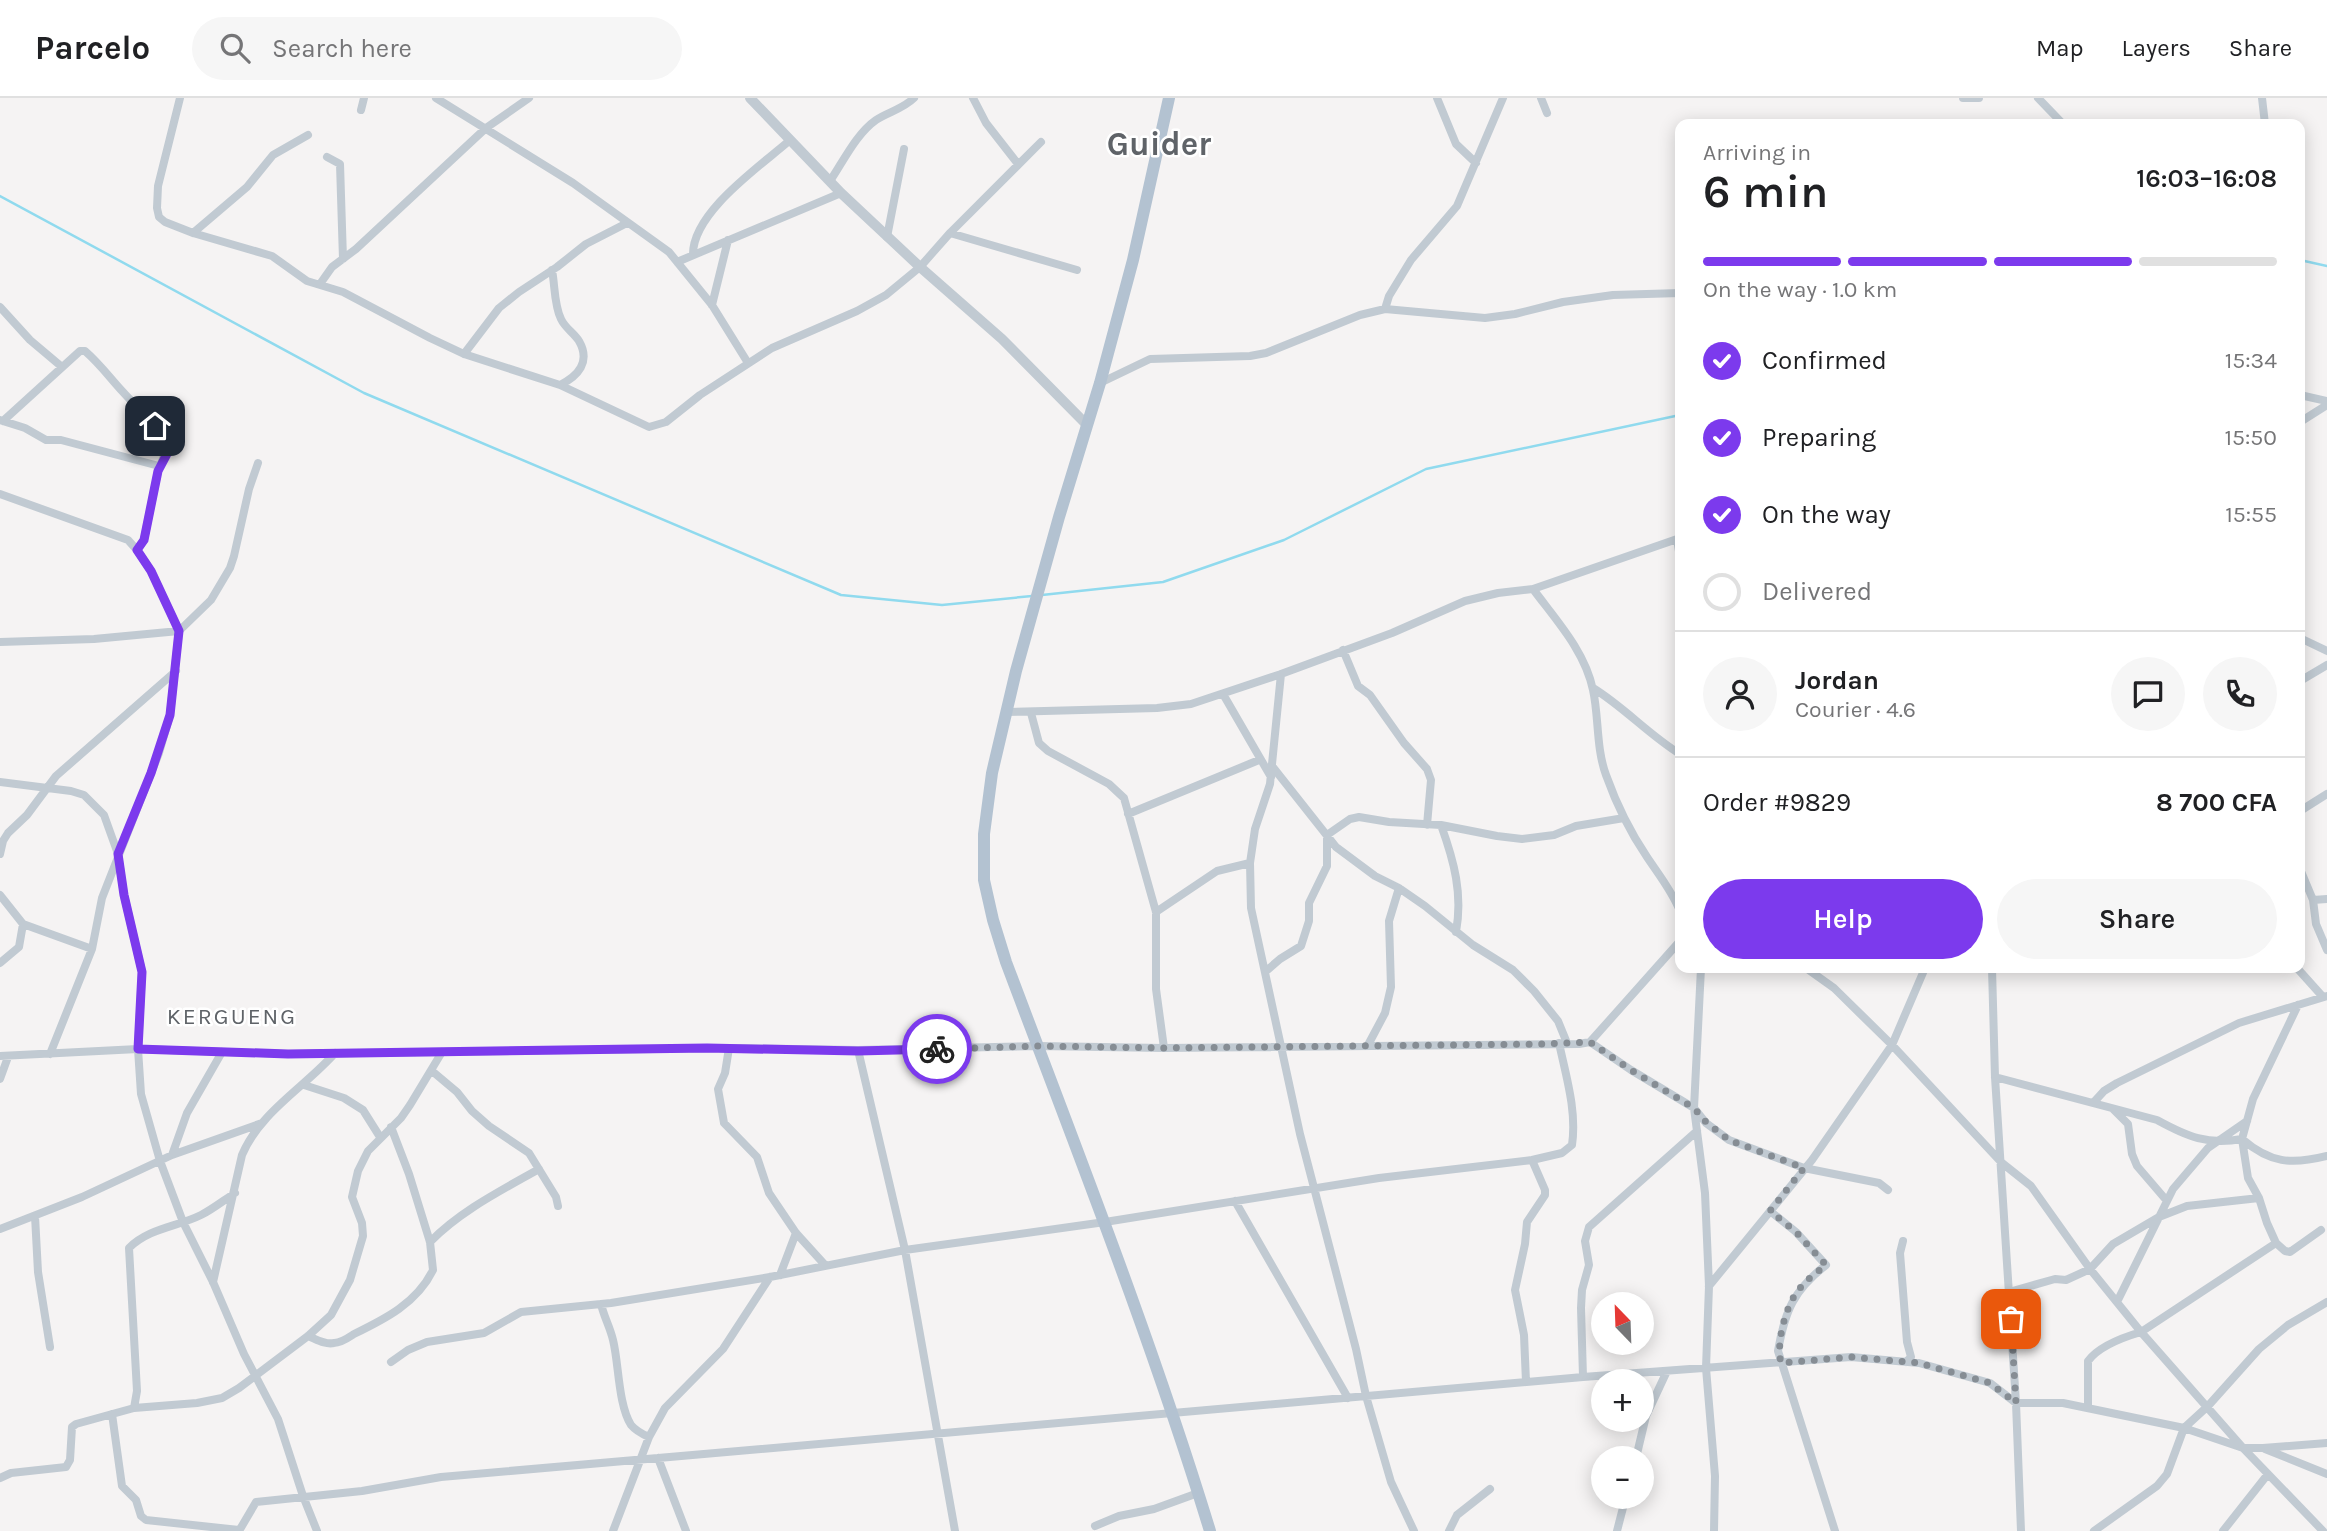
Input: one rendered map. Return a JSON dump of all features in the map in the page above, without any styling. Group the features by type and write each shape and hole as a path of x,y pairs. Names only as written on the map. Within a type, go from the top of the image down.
{"main road":[{"path":"1169,98 1133,260 1006,712 992,773 984,834 985,880 993,920 1006,962 1174,1414 1210,1531"}],"street":[{"path":"180,98 158,186 157,208 159,217 164,222 272,256 307,281 343,292 464,354 560,384 649,426 666,422 692,401 772,348 857,311 886,295 920,267 1041,142"},
{"path":"361,110 364,98"},
{"path":"436,98 573,183 670,252 712,305 748,363"},
{"path":"320,284 332,267 356,249 486,128 528,98"},
{"path":"750,98 789,141 887,237 1002,339 1087,425"},
{"path":"830,181 865,129 907,105 914,98"},
{"path":"973,98 986,123 1018,164"},
{"path":"1437,98 1458,148 1476,163"},
{"path":"1385,309 1389,296 1411,260 1457,206 1503,98"},
{"path":"1541,98 1547,113"},
{"path":"1963,98 1979,98"},
{"path":"2038,98 2058,119"},
{"path":"2262,98 2264,119"},
{"path":"193,233 247,187 272,155 308,135"},
{"path":"693,255 694,241 722,197 789,141"},
{"path":"887,237 904,149"},
{"path":"327,157 340,164 343,258"},
{"path":"677,262 841,192"},
{"path":"464,354 499,309 538,277 552,270 586,244 627,223"},
{"path":"950,233 1077,270"},
{"path":"712,305 728,240"},
{"path":"552,270 561,318 579,341 584,358 583,366 574,377 560,384"},
{"path":"1100,383 1150,359 1250,356 1266,353 1360,315 1385,309 1485,318 1614,295 1675,293"},
{"path":"0,307 30,340 62,367"},
{"path":"137,550 144,540 159,466 167,449 155,426 103,366 83,350 2,420 25,428 46,440 61,440 159,466"},
{"path":"2305,397 2327,403"},
{"path":"2305,418 2327,403"},
{"path":"0,642 94,639 179,631 211,600 230,568 258,463"},
{"path":"0,494 128,540 151,571 179,631 170,715 159,753 102,898 92,949 50,1054"},
{"path":"1006,712 1157,708 1191,704 1392,633 1465,601 1498,593 1533,589 1675,540"},
{"path":"1533,589 1575,647 1593,688 1605,773 1645,855 1675,893"},
{"path":"2305,640 2327,651"},
{"path":"1343,650 1358,686 1370,695 1427,769 1431,780 1427,825"},
{"path":"2305,678 2327,665"},
{"path":"0,854 8,833 27,815 64,768 176,671"},
{"path":"1281,674 1272,766 1255,829 1250,863 1251,908 1313,1188 1366,1396 1388,1473 1414,1531"},
{"path":"1593,688 1611,699 1675,751"},
{"path":"1223,694 1270,777"},
{"path":"1031,713 1039,743 1048,751 1109,785 1124,798 1156,912 1156,989 1164,1048"},
{"path":"1128,814 1259,760"},
{"path":"391,1362 408,1350 427,1342 484,1333 521,1311 601,1304 770,1278 905,1250 1105,1223 1379,1178 1532,1160 1562,1153 1572,1145 1573,1133 1570,1092 1558,1021 1513,970 1472,945 1399,888 1357,864 1336,847 1272,766"},
{"path":"0,782 84,795 104,815 118,854 124,895 142,972 138,1049 141,1094 160,1161 183,1222 278,1419 317,1531"},
{"path":"2305,807 2327,794"},
{"path":"1327,835 1353,818 1441,825 1522,838 1553,835 1576,827 1625,818"},
{"path":"1441,825 1455,865 1459,916 1456,932"},
{"path":"1265,972 1301,946 1309,921 1309,903 1327,866 1327,835"},
{"path":"1156,912 1217,871 1250,863"},
{"path":"2305,881 2313,900 2316,924 2327,950"},
{"path":"1368,1045 1385,1013 1391,987 1389,921 1399,888"},
{"path":"0,894 23,924 92,949"},
{"path":"2313,900 2327,899"},
{"path":"0,963 19,947 23,924"},
{"path":"1590,1042 1675,947"},
{"path":"1701,973 1694,1108 1705,1193 1709,1286 1706,1368 1715,1476 1714,1531"},
{"path":"1813,973 1833,988 1892,1045 2001,1163 2031,1185 2090,1269 2141,1332 2243,1448 2323,1531"},
{"path":"1709,1286 1804,1168 1892,1045 1923,973"},
{"path":"1992,973 1995,1077 2016,1403 2021,1531"},
{"path":"2094,1102 2104,1091 2117,1083 2239,1023 2325,996 2302,973"},
{"path":"2298,1005 2253,1099 2242,1139 2249,1178 2276,1243 2290,1252 2321,1230"},
{"path":"0,1079 4,1056 138,1049 335,1053 729,1048 858,1051 1038,1046 1164,1048 1590,1042 1694,1108 1706,1122 1729,1140 1804,1168 1879,1183 1888,1190"},
{"path":"729,1048 725,1073 718,1089 724,1124 757,1157 769,1193 796,1233 825,1265"},
{"path":"858,1051 905,1250 955,1531"},
{"path":"172,1155 187,1113 222,1052"},
{"path":"0,1478 22,1472 63,1469 70,1460 72,1427 134,1408 197,1403 222,1398 308,1336 336,1309 350,1280 363,1236 362,1223 352,1197 353,1188 368,1151 401,1118 442,1052"},
{"path":"213,1283 245,1148 262,1123 335,1053"},
{"path":"432,1072 457,1091 472,1111 489,1126 529,1153 558,1206"},
{"path":"1995,1077 2157,1120 2178,1132 2218,1143 2242,1139"},
{"path":"304,1085 344,1098 363,1110 380,1137"},
{"path":"2111,1107 2128,1124 2132,1154 2137,1166 2167,1201"},
{"path":"2117,1302 2173,1189 2208,1148 2247,1121"},
{"path":"0,1229 172,1155 262,1123"},
{"path":"308,1336 330,1344 338,1343 396,1313 421,1288 433,1270 430,1242 391,1127"},
{"path":"1583,1377 1581,1308 1582,1290 1589,1265 1586,1233 1589,1227 1697,1131"},
{"path":"2242,1139 2258,1153 2281,1161 2305,1162 2327,1156"},
{"path":"1526,1382 1524,1335 1514,1290 1525,1244 1527,1222 1545,1195 1532,1160"},
{"path":"430,1242 498,1192 540,1169"},
{"path":"134,1408 136,1391 130,1248 142,1237 202,1214 235,1192"},
{"path":"2009,1292 2054,1279 2066,1280 2090,1269 2113,1244 2159,1217 2187,1206 2259,1198"},
{"path":"1235,1201 1348,1398"},
{"path":"1770,1211 1796,1232 1826,1265 1795,1294 1780,1336 1778,1351 1835,1531"},
{"path":"35,1216 38,1272 50,1347"},
{"path":"780,1275 796,1233"},
{"path":"1903,1241 1900,1253 1911,1357 1906,1362"},
{"path":"2088,1408 2088,1362 2092,1356 2125,1336 2141,1332 2276,1243"},
{"path":"613,1531 649,1437 666,1408 723,1349 770,1278"},
{"path":"2094,1531 2157,1486 2167,1474 2184,1428 2208,1406 2251,1358 2273,1337 2327,1302"},
{"path":"601,1304 605,1322 613,1338 625,1408 639,1433 649,1437"},
{"path":"112,1414 121,1469 120,1479 122,1486 136,1500 141,1517 146,1520 239,1531 256,1502 362,1491 440,1478 1583,1377 1851,1357 1919,1363 1990,1383 2016,1403 2063,1403 2184,1428 2243,1448 2327,1443"},
{"path":"1639,1446 1646,1416 1667,1371"},
{"path":"2263,1448 2327,1474"},
{"path":"658,1458 686,1531"},
{"path":"2223,1531 2268,1474"},
{"path":"1449,1531 1457,1515 1490,1489"},
{"path":"1095,1526 1119,1516 1154,1509 1198,1493"},
{"path":"1616,1531 1622,1509"}],"waterway":[{"path":"0,196 364,393 841,595 942,605 1032,596"},
{"path":"2305,261 2327,266"},
{"path":"1042,595 1163,582 1284,540 1426,469 1675,416"}],"way so far":[{"path":"937,1049 1590,1042 1694,1108 1706,1122 1729,1140 1804,1168 1770,1211 1813,1248 1826,1265 1795,1294 1780,1336 1778,1351 1781,1363 1851,1357 1919,1363 1990,1383 2016,1403 2011,1319"}],"district":[{"name":"Guider","path":"1159,144"},
{"name":"KERGUENG","path":"232,1016"}],"route":[{"path":"155,426 167,454 159,466 144,540 137,550 151,571 179,631 170,715 159,753 118,854 124,895 142,972 138,1049 288,1054 707,1048 858,1051 937,1049"}]}
